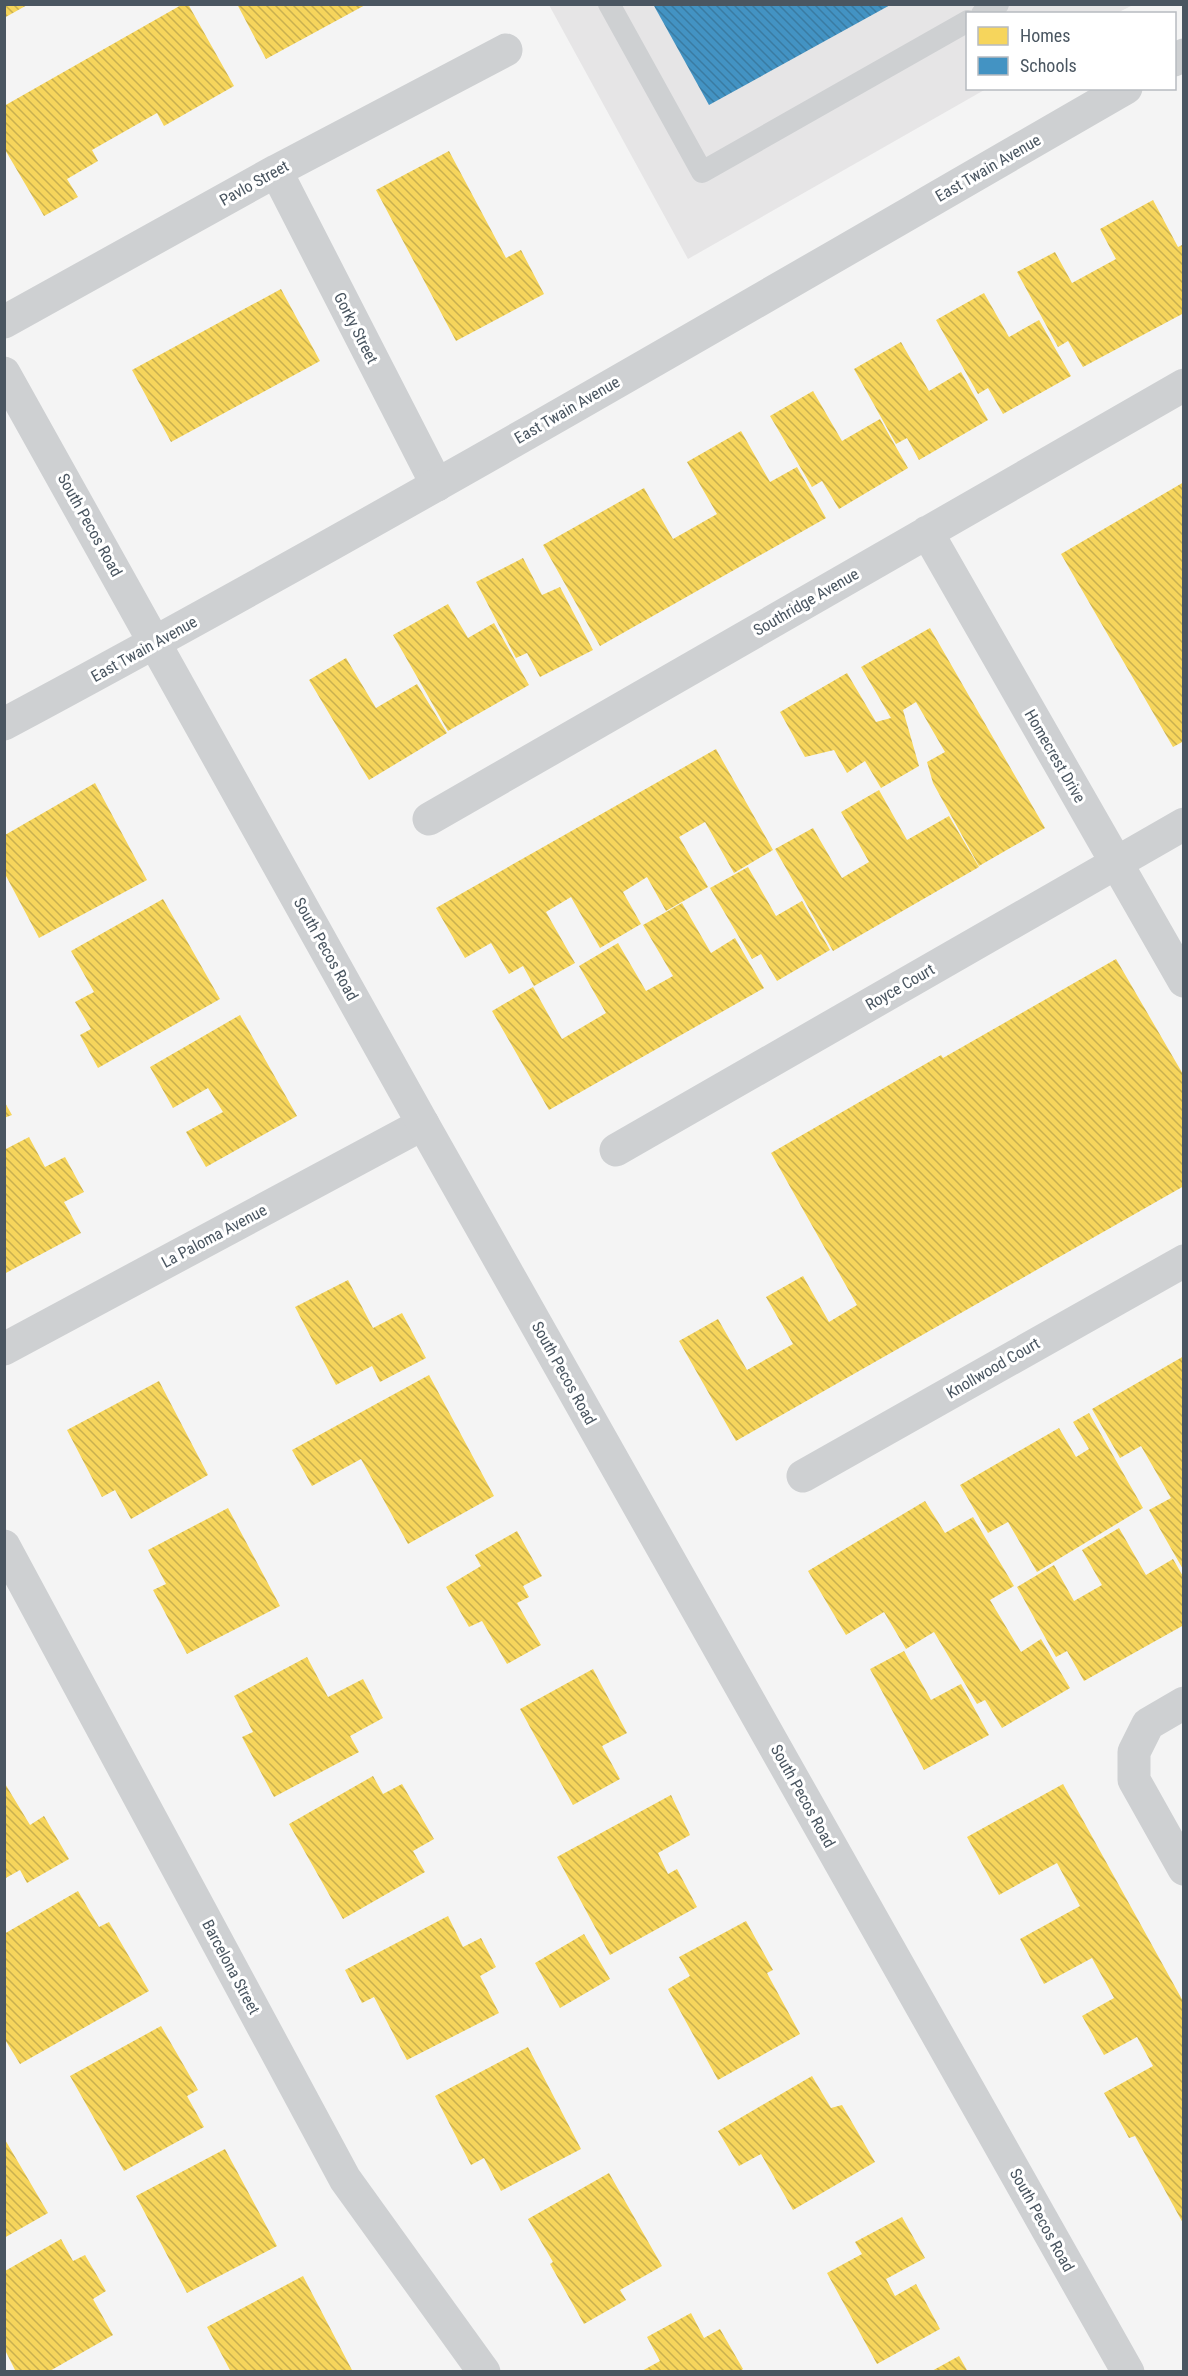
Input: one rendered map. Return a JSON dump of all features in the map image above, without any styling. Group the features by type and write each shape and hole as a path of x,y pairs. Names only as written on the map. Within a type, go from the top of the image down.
{"street":[{"name":"Pavlo Street","path":"4,322 276,171 506,50"},
{"name":"East Twain Avenue","path":"4,724 156,643 437,485 1123,90"},
{"name":"Gorky Street","path":"276,171 437,485"},
{"name":"South Pecos Road","path":"4,373 423,1124 1128,2372"},
{"name":"Southridge Avenue","path":"429,819 1184,385"},
{"name":"Homecrest Drive","path":"927,532 1184,981"},
{"name":"Royce Court","path":"616,1150 1184,824"},
{"name":"La Paloma Avenue","path":"4,1349 423,1124"},
{"name":"Knollwood Court","path":"803,1476 1184,1261"},
{"name":"Barcelona Street","path":"4,1546 345,2179 484,2372"},
{"path":"1184,1703 1148,1724 1134,1752 1134,1780 1184,1869"}],"lane":[{"path":"609,4 702,172 966,22"},
{"path":"985,12 998,4"}],"shaded area":[{"path":"549,5 1133,5 1119,12 966,12 966,90 984,90 688,259"}],"building: Homes":[{"path":"4,4 29,4 4,18"},
{"path":"183,4 188,4 234,86 164,126 157,113 92,150 98,161 67,179 78,197 44,216 4,148 4,106"},
{"path":"237,4 367,4 266,59"},
{"path":"449,151 506,258 521,250 544,294 456,341 376,190"},
{"path":"1153,200 1178,247 1184,244 1184,313 1083,367 1068,341 1058,347 1017,272 1055,252 1072,283 1116,259 1100,229"},
{"path":"281,289 320,361 171,442 132,370"},
{"path":"984,293 1009,337 1039,320 1071,376 1003,414 988,388 978,394 936,320"},
{"path":"901,342 929,391 961,372 988,420 919,460 907,438 896,444 854,369"},
{"path":"813,391 842,441 880,419 908,468 839,509 822,481 812,487 770,416"},
{"path":"741,431 770,482 797,467 826,518 600,646 543,545 644,488 673,539 717,514 687,462"},
{"path":"1184,482 1184,741 1173,747 1061,554"},
{"path":"523,558 542,595 560,587 593,650 540,677 527,653 516,658 476,582"},
{"path":"448,604 468,638 494,623 529,685 448,731 393,635"},
{"path":"930,628 1045,828 979,866 933,783 927,762 945,752 916,702 903,710 919,766 881,788 865,761 847,773 834,750 805,757 780,712 847,673 876,722 891,718 861,667"},
{"path":"346,658 376,708 417,684 447,733 369,780 309,680"},
{"path":"716,749 773,850 734,873 705,822 679,837 708,887 666,911 647,877 623,892 641,924 600,948 571,897 546,912 575,963 534,986 523,966 509,974 491,943 465,958 436,908"},
{"path":"95,783 147,880 39,938 5,874 5,835"},
{"path":"879,790 907,840 949,816 979,867 833,951 775,849 813,828 842,878 869,862 841,812"},
{"path":"748,867 776,916 802,901 830,950 777,981 761,954 752,959 710,888"},
{"path":"163,899 220,999 98,1068 80,1035 91,1029 75,1002 94,992 71,951"},
{"path":"682,903 711,953 735,938 764,988 549,1110 492,1011 533,987 562,1039 606,1013 579,966 618,943 646,991 673,976 643,925"},
{"path":"1116,959 1184,1076 1184,1186 736,1441 679,1341 718,1319 747,1370 793,1344 766,1297 803,1276 829,1322 857,1305 771,1153 941,1055 943,1058"},
{"path":"240,1015 297,1116 206,1167 186,1132 223,1112 208,1088 173,1108 150,1067"},
{"path":"4,1101 12,1115 4,1118"},
{"path":"29,1137 45,1167 65,1157 84,1192 64,1202 81,1233 4,1274 4,1150"},
{"path":"348,1280 373,1328 402,1313 426,1358 380,1382 372,1366 336,1385 295,1307"},
{"path":"1184,1356 1184,1571 1149,1510 1171,1498 1141,1446 1120,1458 1092,1409"},
{"path":"429,1375 494,1496 408,1544 361,1459 312,1486 292,1450"},
{"path":"159,1381 208,1475 131,1519 115,1490 102,1497 67,1430"},
{"path":"1089,1413 1143,1508 1037,1572 1008,1522 988,1533 960,1485 1059,1428 1076,1457 1089,1449 1073,1422"},
{"path":"925,1501 945,1533 973,1517 1014,1586 990,1600 1021,1652 1041,1639 1070,1688 1002,1728 985,1700 977,1704 934,1632 906,1649 884,1612 846,1635 808,1571"},
{"path":"228,1508 280,1606 187,1654 153,1590 166,1584 148,1550"},
{"path":"1119,1528 1146,1575 1173,1559 1184,1578 1184,1625 1084,1681 1067,1651 1056,1657 1017,1587 1054,1565 1074,1601 1102,1585 1082,1550"},
{"path":"517,1531 542,1576 523,1586 529,1597 517,1603 541,1645 507,1664 482,1621 469,1627 446,1587 481,1566 475,1555"},
{"path":"904,1651 931,1700 961,1684 989,1735 924,1770 870,1669"},
{"path":"307,1657 328,1697 363,1679 383,1718 350,1736 359,1752 274,1797 242,1737 253,1732 234,1696"},
{"path":"593,1669 627,1733 602,1746 620,1779 573,1805 520,1709"},
{"path":"373,1776 383,1794 402,1784 434,1839 413,1851 425,1872 343,1919 289,1824"},
{"path":"4,1782 30,1825 44,1816 69,1859 27,1883 20,1870 4,1879"},
{"path":"1063,1784 1184,2003 1184,2225 1135,2136 1129,2138 1104,2093 1153,2066 1137,2037 1104,2055 1082,2016 1114,1998 1092,1958 1044,1984 1020,1939 1080,1906 1057,1863 999,1895 967,1837"},
{"path":"671,1795 690,1835 658,1853 668,1874 677,1869 697,1907 610,1955 557,1857"},
{"path":"78,1891 99,1927 109,1922 149,1991 20,2064 4,2038 4,1934"},
{"path":"448,1916 463,1947 481,1938 496,1967 480,1976 499,2013 407,2060 374,1997 362,2003 345,1970"},
{"path":"746,1921 773,1970 767,1973 800,2034 718,2080 668,1989 690,1976 679,1957"},
{"path":"584,1934 610,1979 560,2008 535,1963"},
{"path":"161,2026 198,2090 187,2096 204,2127 124,2171 70,2076"},
{"path":"528,2047 581,2149 501,2191 484,2158 471,2165 435,2096"},
{"path":"812,2076 831,2108 842,2105 875,2162 793,2210 761,2154 739,2166 718,2131"},
{"path":"4,2138 48,2213 4,2238"},
{"path":"225,2149 277,2246 187,2293 136,2196"},
{"path":"609,2173 662,2266 620,2290 626,2300 584,2324 550,2264 553,2262 528,2219"},
{"path":"902,2217 925,2258 886,2279 895,2296 916,2284 940,2329 877,2364 827,2273 862,2254 855,2242"},
{"path":"61,2239 73,2261 85,2255 106,2291 93,2299 113,2335 48,2372 16,2372 5,2350 5,2271"},
{"path":"303,2276 353,2372 231,2372 207,2327"},
{"path":"691,2313 704,2338 720,2329 743,2369 739,2372 640,2372 660,2361 647,2337"},
{"path":"959,2356 968,2372 930,2372"}],"building: Schools":[{"path":"653,4 892,4 709,105"}]}
